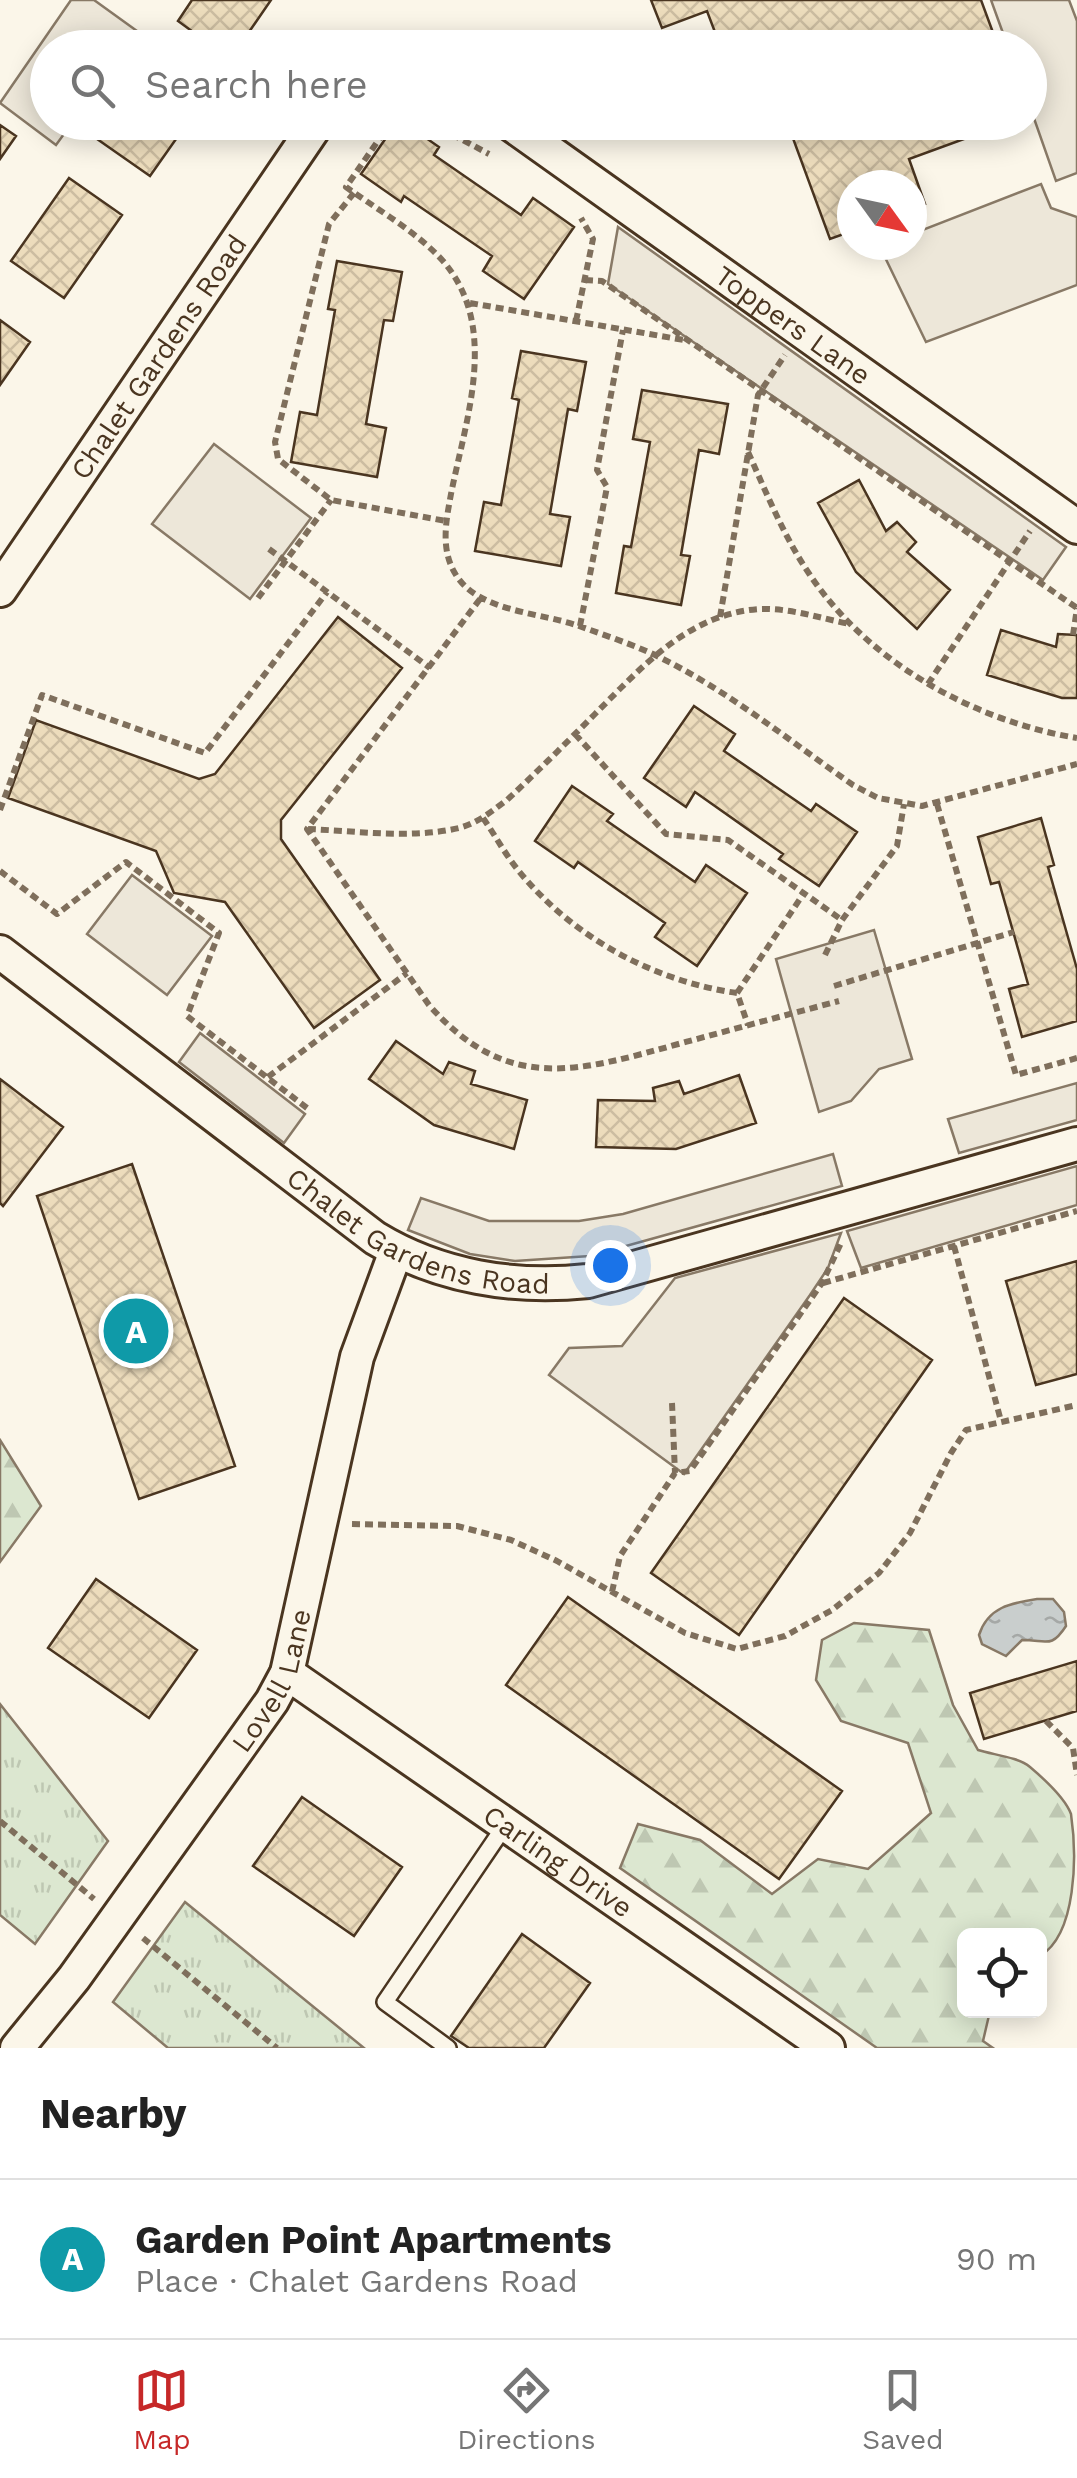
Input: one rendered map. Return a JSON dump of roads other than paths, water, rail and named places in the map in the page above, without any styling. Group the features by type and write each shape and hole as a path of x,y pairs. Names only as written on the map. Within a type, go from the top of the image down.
{"street":[{"name":"Chalet Gardens Road","path":"0,590 306,140"},
{"name":"Toppers Lane","path":"533,140 1077,527"},
{"name":"Chalet Gardens Road","path":"0,952 396,1251 474,1278 550,1285 588,1281 1077,1144"},
{"name":"Lovell Lane","path":"17,2048 74,1978 272,1700 287,1673 357,1357 396,1251"},
{"name":"Carling Drive","path":"287,1673 828,2048"}],"lane":[{"path":"448,2048 385,2002 506,1824"}],"water":[{"path":"1037,1599 1053,1599 1064,1612 1066,1626 1056,1638 1048,1642 1022,1640 1006,1656 982,1644 979,1635 994,1612"}],"place":[{"name":"Garden Point Apartments","path":"136,1331"}]}
